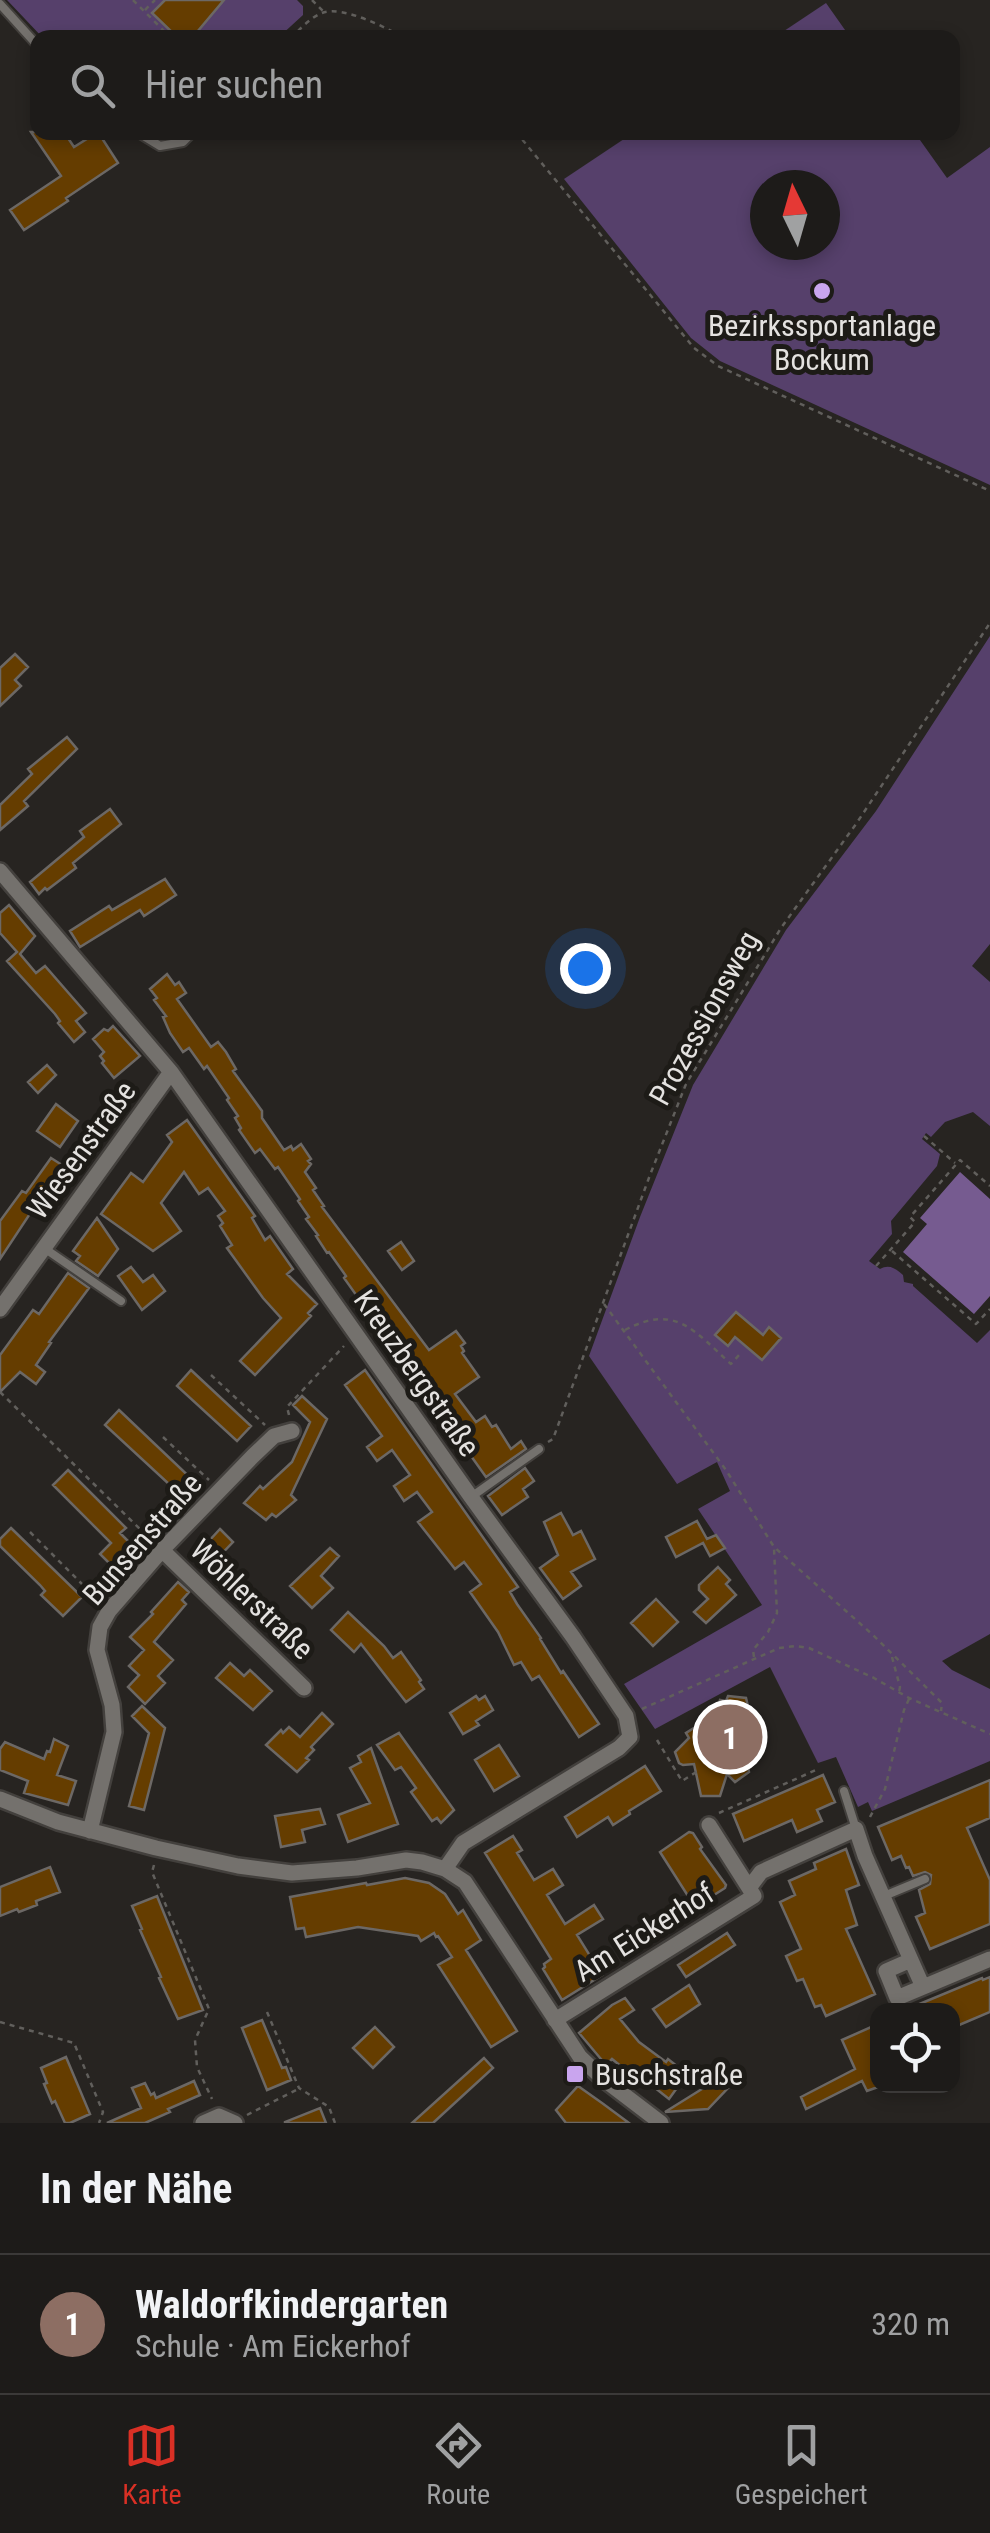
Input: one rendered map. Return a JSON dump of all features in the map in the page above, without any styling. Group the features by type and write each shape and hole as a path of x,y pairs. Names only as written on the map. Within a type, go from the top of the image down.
{"street":[{"name":"Kreuzbergstraße","path":"2,877 171,1072 626,1716"},
{"name":"Wiesenstraße","path":"0,1309 171,1072"},
{"name":"Bunsenstraße","path":"90,1831 114,1732 112,1705 97,1650 100,1627 109,1611 162,1550 220,1490 274,1436 292,1431"},
{"name":"Wöhlerstraße","path":"162,1550 304,1688"},
{"path":"445,1869 463,1843 619,1748 630,1737 626,1716"},
{"path":"0,1799 58,1822 238,1866 292,1873 406,1860 445,1869 465,1882 580,2057 661,2123"},
{"name":"Am Eickerhof","path":"555,2020 754,1896 708,1825"},
{"path":"856,1828 923,1988"},
{"name":"Am Eickerhof","path":"748,1888 761,1872 856,1828"},
{"path":"912,1960 886,1971 898,1998 990,1959"},
{"path":"203,2123 230,2120"}],"lane":[{"path":"0,4 30,37"},
{"path":"150,140 160,146 185,140"},
{"path":"44,1248 120,1301"},
{"path":"470,1496 538,1449"},
{"path":"844,1791 856,1828"},
{"path":"884,1896 925,1879"}],"path":[{"path":"133,0 163,30"},
{"path":"144,11 155,0"},
{"path":"312,0 324,12 354,16 386,30"},
{"path":"301,30 324,12"},
{"path":"523,140 694,348 718,366 990,490"},
{"name":"Prozessionsweg","path":"538,1449 554,1438 686,1084 781,928 856,824 990,623"},
{"path":"924,1136 956,1164"},
{"path":"876,1266 916,1222 910,1217 960,1160 990,1186"},
{"path":"890,1250 976,1324 990,1309"},
{"path":"604,1304 726,1470 774,1547 942,1703 941,1711"},
{"path":"624,1331 643,1320 675,1320 730,1364 740,1354"},
{"path":"292,1431 287,1407 357,1335"},
{"path":"211,1376 274,1436"},
{"path":"0,1392 162,1550"},
{"path":"163,1437 220,1490"},
{"path":"30,1532 109,1611"},
{"path":"755,1659 753,1650 778,1613 774,1547"},
{"path":"626,1716 780,1648 796,1646 809,1648 990,1734"},
{"path":"893,1655 898,1692"},
{"path":"870,1817 885,1789 909,1698"},
{"path":"657,1740 682,1781 698,1772"},
{"path":"708,1825 718,1813 816,1770"},
{"path":"156,1848 152,1872 209,2010 195,2040 197,2067 230,2120 299,2088"},
{"path":"266,2012 299,2088 329,2107 334,2123"},
{"path":"0,2022 74,2043 103,2112 99,2123"}],"shaded area":[{"path":"7,0 297,0 303,6 303,15 287,30 35,30"},
{"path":"826,3 845,30 786,30"},
{"name":"Bezirkssportanlage Bockum","path":"622,140 920,140 947,178 990,147 990,485 720,361 691,338 564,179"},
{"path":"990,636 990,944 972,966 990,982 990,1126 973,1112 945,1122 931,1137 926,1133 922,1139 940,1154 937,1166 891,1221 892,1234 869,1261 880,1269 897,1270 904,1282 913,1284 977,1343 990,1330 990,1634 942,1661 990,1689 990,1761 872,1811 868,1802 858,1807 836,1757 818,1763 770,1667 655,1729 624,1684 762,1605 698,1509 730,1491 717,1462 677,1484 589,1356 693,1085 786,930 876,811"},
{"path":"960,1172 990,1199 990,1296 974,1314 903,1252 927,1224 920,1218"}],"building":[{"path":"165,0 224,0 199,30 170,30 152,13"},
{"path":"36,140 69,140 74,147 85,140 103,140 118,163 24,230 10,210 61,176"},
{"path":"15,654 28,667 15,680 21,686 0,706 0,668"},
{"path":"67,737 77,749 24,801 28,806 0,830 0,805 32,774 28,769"},
{"path":"110,809 121,824 73,863 76,868 39,894 30,882 84,837 80,831"},
{"path":"165,879 176,895 144,916 140,910 80,947 70,931 109,906 112,910"},
{"path":"9,905 35,936 20,954 36,973 45,966 86,1013 76,1021 85,1032 74,1042 55,1014 7,961 17,952 0,933 0,913"},
{"path":"167,974 186,993 177,999 211,1047 218,1042 226,1052 236,1069 233,1071 284,1150 301,1144 311,1159 305,1172 322,1207 429,1350 456,1331 465,1343 462,1353 479,1377 455,1394 476,1422 485,1416 492,1427 496,1425 511,1449 521,1441 526,1449 486,1477 327,1253 306,1219 309,1217 300,1199 278,1167 275,1169 260,1149 255,1153 239,1130 235,1118 238,1116 229,1098 207,1066 204,1069 189,1048 183,1052 170,1033 163,1017 166,1016 150,989"},
{"path":"113,1026 140,1056 114,1078 102,1063 100,1056 104,1052 93,1039"},
{"path":"47,1065 56,1075 38,1093 28,1082"},
{"path":"56,1104 78,1121 60,1147 37,1131"},
{"path":"187,1120 255,1216 252,1218 265,1240 270,1236 293,1269 287,1274 317,1304 308,1313 311,1316 255,1375 240,1361 281,1318 227,1248 232,1245 218,1216 225,1211 208,1188 199,1194 184,1172 161,1203 181,1231 153,1251 101,1214 131,1173 143,1182 172,1142 167,1135"},
{"path":"51,1158 62,1165 57,1171 67,1178 51,1200 43,1194 0,1259 0,1221"},
{"path":"97,1218 118,1249 98,1276 76,1261 80,1256 73,1251"},
{"path":"401,1242 414,1261 402,1270 388,1251"},
{"path":"131,1267 143,1282 153,1275 165,1291 142,1310 118,1276"},
{"path":"68,1273 89,1288 36,1365 45,1372 36,1384 20,1372 0,1392 0,1355 33,1310 39,1314"},
{"path":"736,1312 763,1335 769,1327 781,1338 762,1360 735,1337 728,1346 715,1335"},
{"path":"191,1370 251,1426 237,1441 177,1386"},
{"path":"365,1370 518,1587 510,1592 517,1604 599,1724 579,1737 539,1676 532,1680 521,1662 514,1665 498,1632 470,1592 481,1584 464,1562 455,1569 418,1522 432,1512 417,1492 404,1501 394,1486 410,1475 392,1450 377,1461 367,1447 382,1436 345,1385"},
{"path":"302,1396 327,1419 291,1495 296,1500 276,1517 272,1514 266,1520 244,1503 292,1462 310,1422 293,1405"},
{"path":"119,1410 197,1484 184,1498 105,1425"},
{"path":"525,1468 534,1481 523,1489 528,1497 502,1515 488,1496"},
{"path":"68,1470 126,1528 120,1533 131,1544 111,1565 100,1554 111,1543 53,1485"},
{"path":"561,1513 573,1535 581,1531 595,1559 571,1572 581,1586 563,1599 540,1568 558,1555 544,1522"},
{"path":"697,1521 707,1539 716,1535 725,1548 710,1556 703,1543 676,1557 666,1537"},
{"path":"11,1528 82,1597 63,1616 41,1595 45,1591 40,1585 0,1546 0,1539"},
{"path":"220,1529 233,1542 210,1566 197,1554"},
{"path":"330,1548 339,1556 321,1576 333,1588 312,1608 290,1586"},
{"path":"718,1567 730,1580 726,1584 736,1595 706,1623 694,1612 708,1599 699,1585"},
{"path":"178,1582 189,1592 182,1600 186,1604 154,1642 173,1660 158,1676 165,1683 145,1704 128,1687 139,1675 129,1666 144,1650 130,1637"},
{"path":"656,1599 678,1622 653,1646 631,1623"},
{"path":"348,1612 393,1658 401,1652 424,1689 406,1702 361,1644 354,1652 331,1630"},
{"path":"230,1663 244,1676 250,1670 272,1691 253,1710 216,1678"},
{"path":"476,1696 479,1700 485,1696 493,1710 463,1734 450,1713"},
{"path":"728,1696 746,1698 750,1715 743,1719 760,1734 753,1751 745,1750 749,1772 735,1782 727,1774 720,1796 701,1796 694,1764 679,1763 675,1752 689,1738 686,1733 713,1716 720,1700 726,1701"},
{"path":"142,1706 165,1728 144,1810 129,1806 149,1733 132,1716"},
{"path":"322,1713 333,1724 311,1747 314,1750 306,1758 309,1760 297,1772 266,1745 289,1727 300,1737"},
{"path":"399,1733 454,1810 441,1823 437,1818 432,1821 411,1792 416,1788 401,1767 395,1770 377,1745"},
{"path":"54,1739 68,1746 57,1775 76,1781 68,1805 24,1793 28,1781 0,1770 0,1749 5,1742 44,1759"},
{"path":"499,1745 519,1776 494,1791 475,1760"},
{"path":"371,1748 398,1824 348,1842 338,1815 370,1803 350,1768 361,1762 358,1756"},
{"path":"645,1766 661,1791 613,1825 608,1817 577,1837 565,1817"},
{"path":"823,1775 835,1802 817,1810 822,1821 797,1832 792,1820 744,1841 733,1814"},
{"path":"990,1780 990,1818 967,1828 990,1880 990,1924 930,1949 916,1917 925,1913 919,1890 930,1884 931,1875 925,1872 913,1876 901,1856 892,1860 878,1827"},
{"path":"320,1809 325,1824 302,1830 305,1842 281,1847 275,1816"},
{"path":"689,1832 726,1885 695,1907 660,1852"},
{"path":"513,1836 522,1850 517,1853 534,1880 553,1869 563,1885 547,1895 565,1924 594,1905 603,1919 577,1935 602,1975 562,2000 543,1969 551,1959 485,1853"},
{"path":"846,1849 859,1885 846,1890 857,1925 846,1929 875,1994 826,2016 821,2005 815,2007 803,1979 797,1981 786,1956 801,1949 780,1902 795,1895 789,1881 816,1869 814,1863"},
{"path":"50,1867 60,1892 36,1901 37,1905 0,1916 0,1887"},
{"path":"405,1878 429,1883 445,1894 458,1914 463,1910 481,1940 466,1950 517,2031 491,2047 438,1965 452,1957 434,1933 421,1941 418,1936 358,1927 306,1937 304,1928 296,1929 290,1897"},
{"path":"157,1896 203,2010 178,2019 132,1906"},
{"path":"727,1933 735,1945 686,1977 678,1965"},
{"path":"990,1977 990,2012 960,2025 960,2003 922,2003 982,1978"},
{"path":"689,1985 700,2004 666,2027 653,2009"},
{"path":"625,1998 634,2010 620,2019 639,2042 687,2074 669,2099 630,2068 627,2071 612,2059 606,2065 579,2033"},
{"path":"262,2020 291,2080 267,2090 242,2028"},
{"path":"375,2027 394,2047 373,2068 353,2048"},
{"path":"870,2028 870,2090 862,2081 806,2109 801,2097 855,2069 842,2040"},
{"path":"66,2057 90,2114 70,2123 65,2123 55,2101 52,2103 41,2068"},
{"path":"484,2058 493,2068 433,2123 412,2123"},
{"path":"718,2079 728,2088 708,2109 665,2112"},
{"path":"194,2081 200,2095 168,2109 170,2112 145,2123 107,2123 141,2108 132,2088 145,2083 156,2098"},
{"path":"578,2086 629,2123 566,2123 556,2110"},
{"path":"320,2108 326,2123 285,2123 285,2122"}],"place":[{"name":"Bezirkssportanlage Bockum","path":"822,291"},
{"name":"Waldorfkindergarten","path":"730,1737"},
{"name":"Buschstraße","path":"575,2074"}]}
